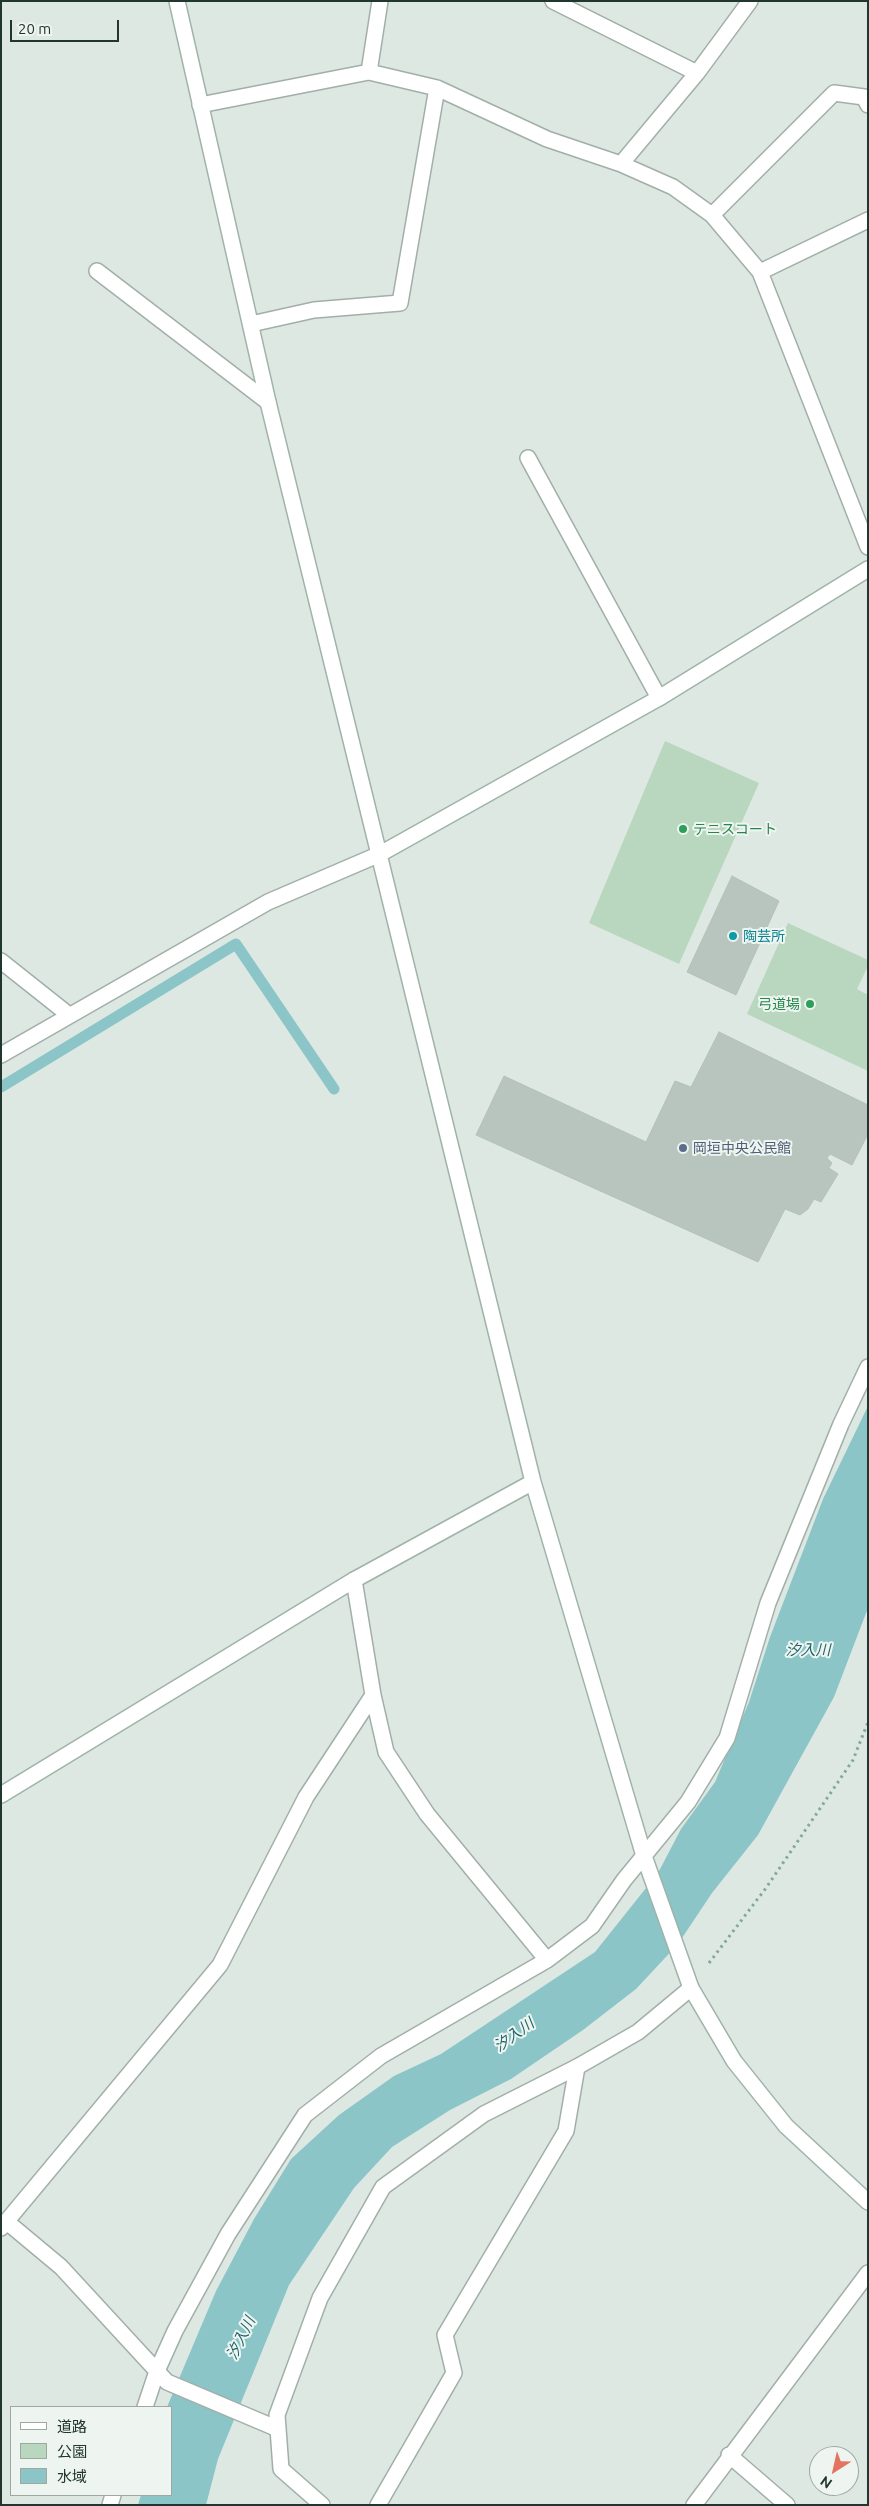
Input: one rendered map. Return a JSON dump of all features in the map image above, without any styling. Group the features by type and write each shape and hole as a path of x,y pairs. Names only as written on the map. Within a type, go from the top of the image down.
{"street":[{"path":"177,1 268,402 533,1482 644,1856 691,1988 734,2061 786,2126 868,2202"},
{"path":"369,72 380,1"},
{"path":"553,1 697,73"},
{"path":"621,164 697,73 750,1"},
{"path":"200,104 369,72 437,88 547,139 621,164 673,187 712,215 760,272 868,547"},
{"path":"251,324 314,310 400,302 437,88"},
{"path":"712,215 834,92 864,97 868,105"},
{"path":"760,272 868,220"},
{"path":"97,271 268,402"},
{"path":"528,458 659,698"},
{"path":"1,1055 268,902 380,854 659,698 868,569"},
{"path":"1,961 69,1015"},
{"path":"145,2406 157,2371 175,2331 228,2234 305,2115 381,2056 547,1960 592,1926 644,1856 688,1802 727,1738 768,1603 841,1424 868,1367"},
{"path":"1,1795 354,1580 533,1482"},
{"path":"354,1580 372,1695 386,1752 427,1814 547,1960"},
{"path":"278,2428 167,2382 61,2267 4,2225 220,1965 306,1798 372,1695"},
{"path":"322,2505 280,2469 277,2415 320,2298 382,2187 484,2114 577,2067 638,2032 691,1988"},
{"path":"378,2505 454,2373 445,2335 566,2131 577,2067"},
{"path":"694,2505 729,2455 868,2273"},
{"path":"729,2455 787,2505"}],"path":[{"path":"691,1988 766,1888 853,1760 868,1722"}],"green space":[{"name":"テニスコート","path":"665,741 759,783 679,964 589,923"},
{"name":"弓道場","path":"788,923 868,960 868,966 857,989 868,995 868,1071 747,1014"}],"water":[{"name":"汐入川","path":"868,1406 868,1608 834,1697 758,1835 712,1893 678,1944 636,1989 583,2030 511,2079 450,2110 392,2147 354,2188 289,2285 218,2459 206,2505 138,2505 141,2496 172,2496 172,2406 167,2406 216,2291 254,2219 291,2159 339,2115 394,2076 441,2054 595,1952 658,1873 681,1829 715,1782 749,1702 770,1637 823,1499"}],"building":[{"name":"陶芸所","path":"732,876 779,901 736,995 687,972"},
{"name":"岡垣中央公民館","path":"719,1032 868,1105 868,1134 852,1165 830,1154 827,1158 832,1163 829,1168 838,1174 821,1202 814,1199 808,1209 800,1215 785,1209 758,1262 476,1135 504,1076 646,1142 675,1081 691,1087"}],"waterway":[{"path":"1,1087 236,944 334,1089"}],"place":[{"name":"テニスコート","path":"683,829"},
{"name":"陶芸所","path":"733,936"},
{"name":"弓道場","path":"810,1004"},
{"name":"岡垣中央公民館","path":"683,1148"}]}
